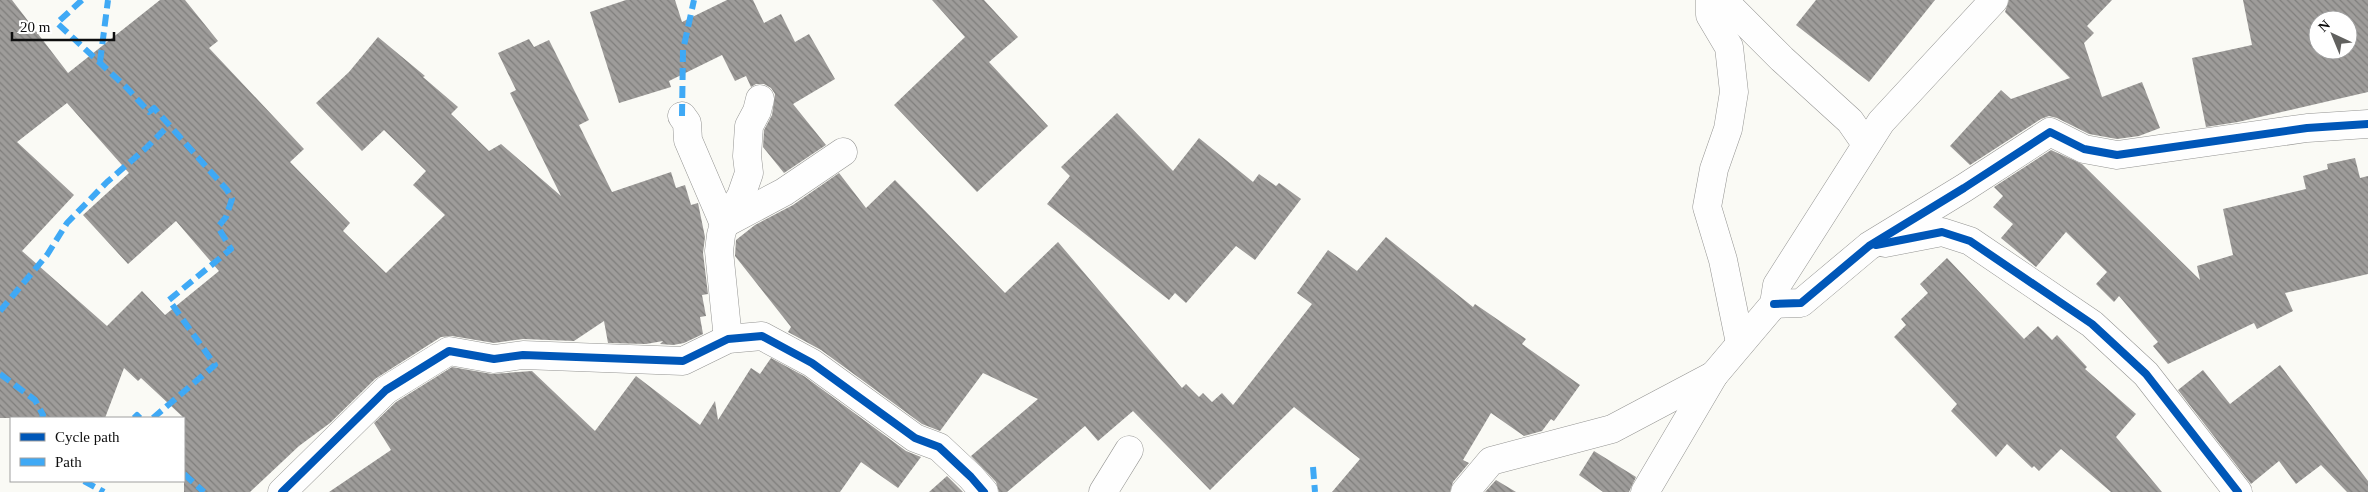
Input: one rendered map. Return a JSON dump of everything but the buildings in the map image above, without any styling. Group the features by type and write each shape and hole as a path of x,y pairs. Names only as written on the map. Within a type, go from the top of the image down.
{"street":[{"path":"1710,0 1710,16 1729,47 1734,92 1728,129 1714,169 1707,207 1723,260 1740,343"},
{"path":"1723,0 1782,59 1850,121 1866,144"},
{"path":"1656,488 1714,375 1774,304 1777,285 1880,122 1994,0"},
{"path":"728,339 719,251 724,224 741,196 749,173 747,156 749,126 757,111 760,99"},
{"path":"682,116 687,123 688,140 724,224"},
{"path":"1774,304 1801,303 1869,246 1964,188 2050,132 2084,149 2118,155 2307,128 2368,124"},
{"path":"724,224 784,192 843,152"},
{"path":"1869,246 1942,232 1970,240 2092,324 2140,368 2238,492"},
{"path":"292,488 386,390 449,351 494,359 523,355 683,361 728,339 762,336 812,363 893,424 915,438 939,446 984,492"},
{"path":"1465,492 1491,462 1612,429 1714,375"},
{"path":"1103,492 1129,450"}],"marked path":[{"path":"82,0 57,23 126,87 149,112 154,108 227,190 232,199 226,217 218,227 231,249 169,300 215,365 154,417"},
{"path":"100,62 108,0"},
{"path":"682,116 683,50 694,0"},
{"path":"0,311 47,255 67,223 107,182 169,125"},
{"path":"0,374 35,400 42,417"},
{"path":"135,417 137,415 139,417"},
{"path":"1313,467 1315,492"},
{"path":"185,475 204,492"},
{"path":"86,482 104,492"}],"cycle path":[{"path":"1774,304 1801,303 1869,246 1964,188 2050,132 2084,149 2117,155 2307,128 2368,124"},
{"path":"1876,245 1942,232 1970,241 2092,324 2146,374 2238,492"},
{"path":"282,492 386,390 449,351 494,359 523,355 683,361 728,339 762,336 812,363 915,438 939,447 984,492"}]}
